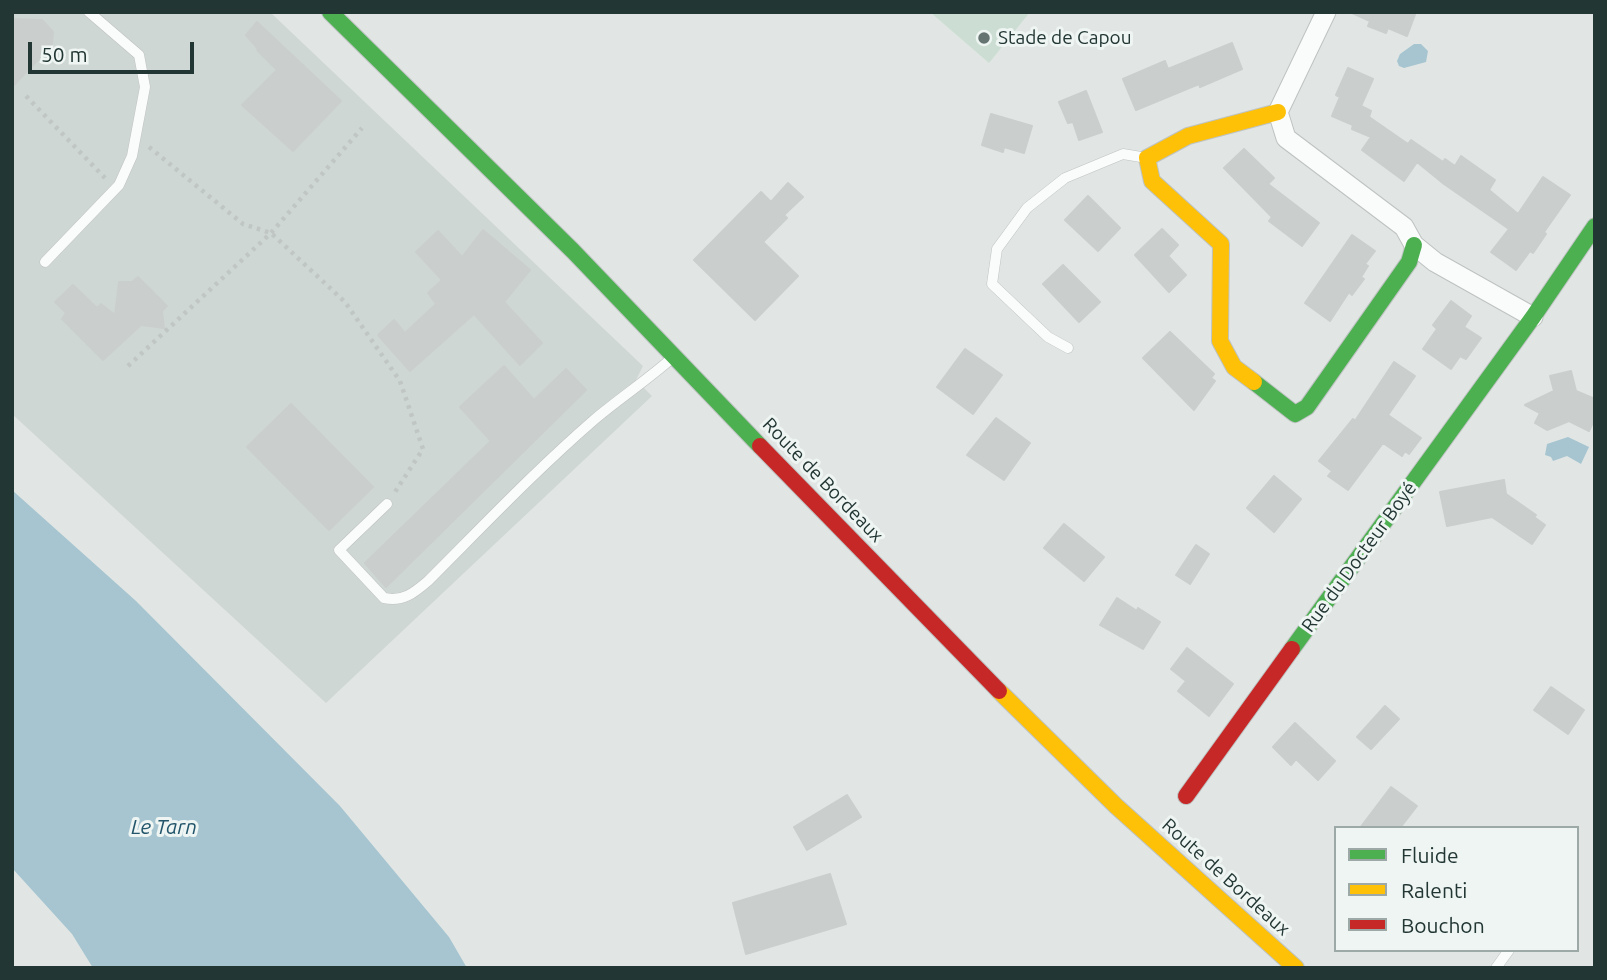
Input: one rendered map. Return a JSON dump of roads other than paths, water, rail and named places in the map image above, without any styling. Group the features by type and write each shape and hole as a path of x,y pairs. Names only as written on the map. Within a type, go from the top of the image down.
{"street":[{"name":"Route de Bordeaux","path":"330,12 602,282 1055,746 1164,850 1296,968"},
{"path":"1326,12 1278,112 1286,138 1404,226 1414,245 1435,262 1533,317"},
{"path":"1278,112 1188,136 1147,158 1152,181 1221,244 1220,341 1234,367 1296,415 1307,407 1409,262 1414,245"},
{"name":"Rue du Docteur Boyé","path":"1186,796 1533,317 1595,226"}],"lane":[{"path":"45,262 115,189 132,156 145,87 139,55 89,12"},
{"path":"1068,348 1048,337 992,284 997,249 1027,208 1065,178 1123,154 1147,158"},
{"path":"387,504 339,550 384,598 395,601 406,597 428,581 544,466 598,417 674,356"},
{"path":"1496,968 1508,952"}],"water":[{"path":"1414,44 1421,44 1428,51 1426,62 1404,68 1399,66 1397,61 1400,54"},
{"path":"1568,437 1589,447 1581,464 1567,456 1553,461 1545,455 1547,444"},
{"name":"Le Tarn","path":"12,490 136,601 340,806 449,937 467,968 93,968 72,934 12,868"}],"place":[{"name":"Stade de Capou","path":"984,38"}]}
